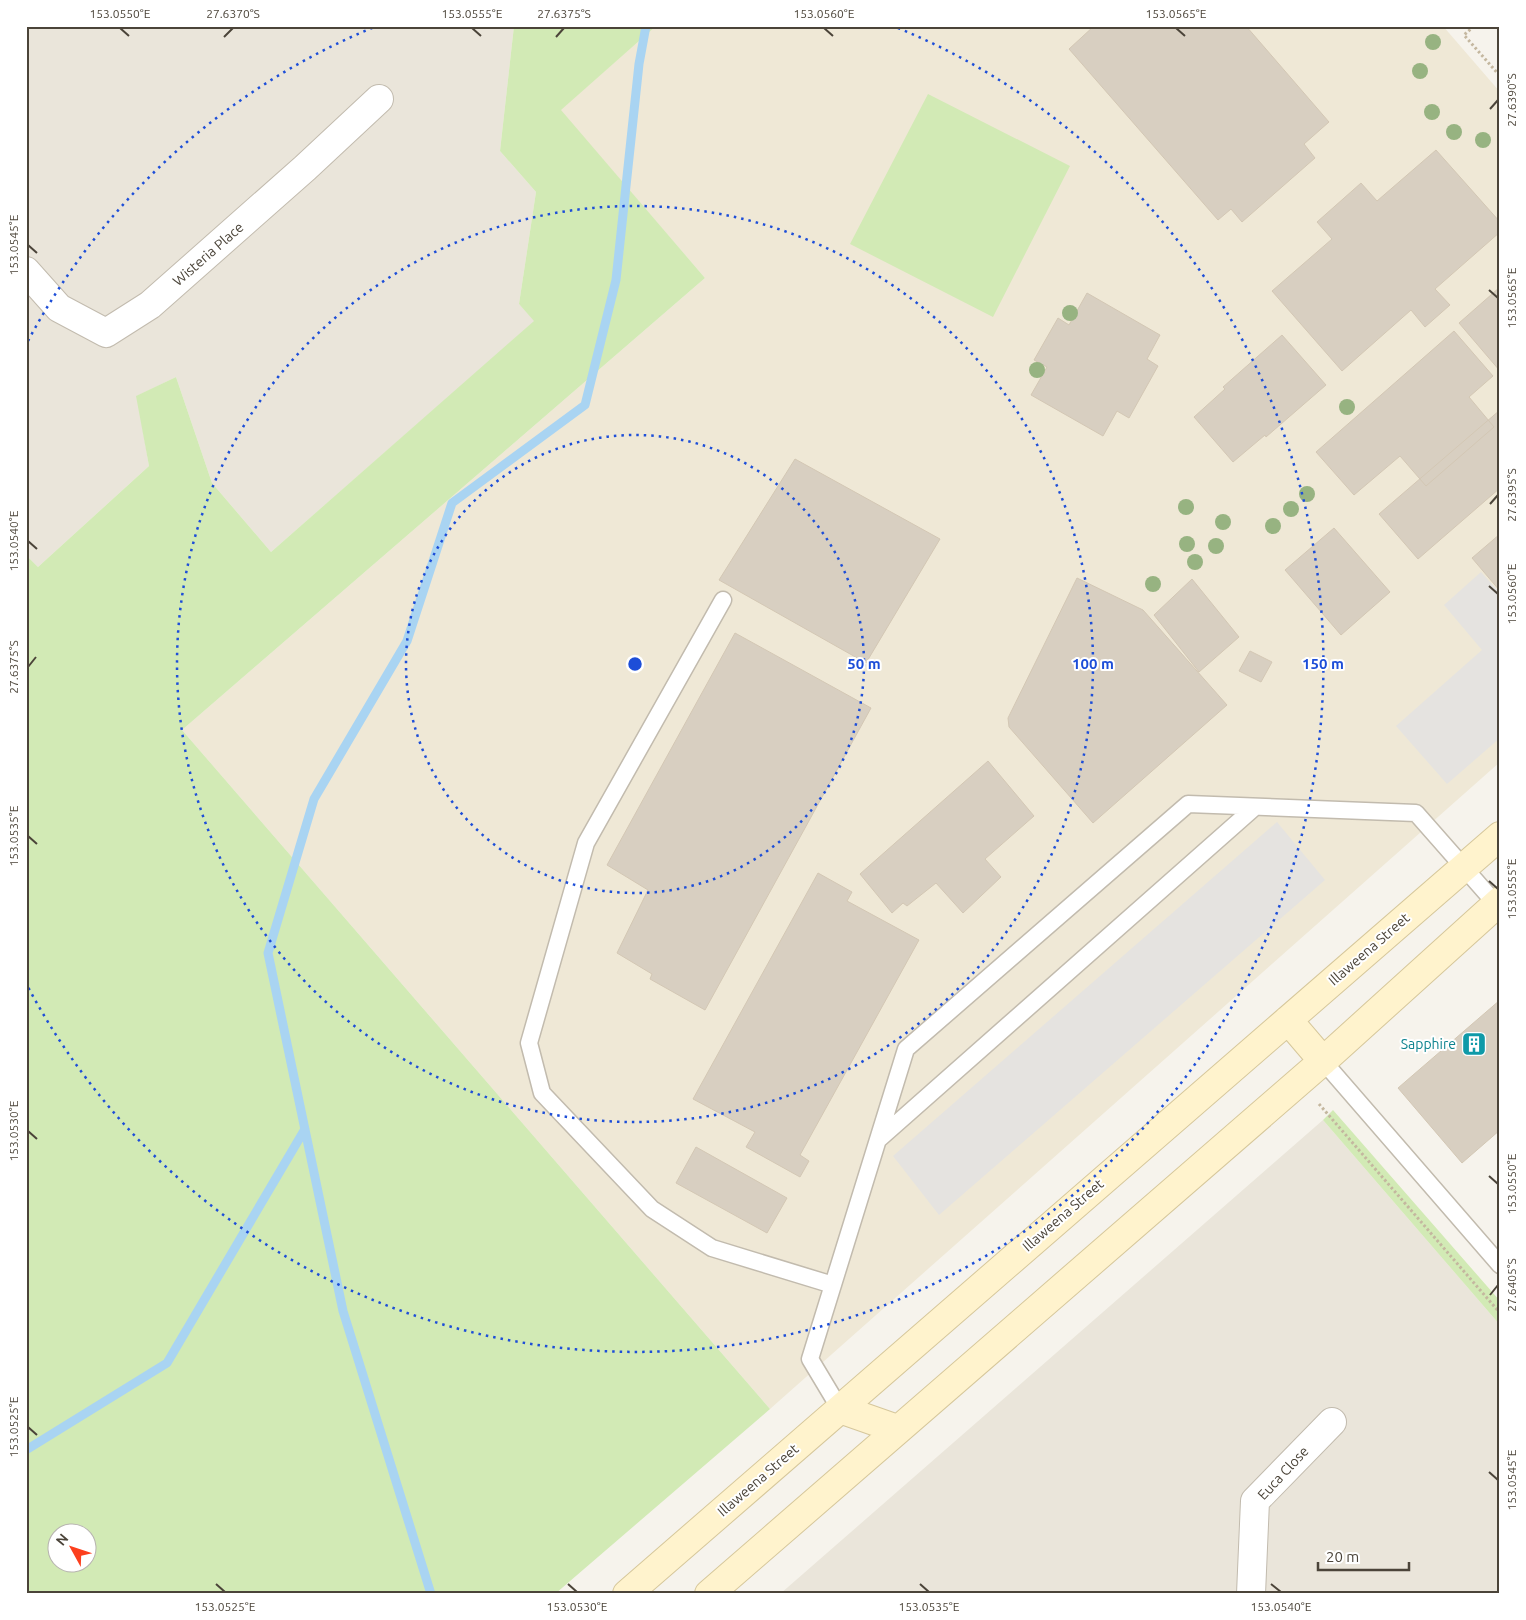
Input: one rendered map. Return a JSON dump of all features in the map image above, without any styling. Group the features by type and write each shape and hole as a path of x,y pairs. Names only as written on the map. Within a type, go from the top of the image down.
{"main road":[{"name":"Illaweena Street","path":"637,1591 840,1409 1500,836"},
{"path":"709,1594 1298,1082 1498,903"},
{"path":"1288,1020 1323,1060"},
{"path":"840,1409 897,1429"}],"street":[{"name":"Wisteria Place","path":"26,271 59,308 106,333 150,306 305,168 379,99"},
{"name":"Euca Close","path":"1251,1594 1255,1501 1332,1422"}],"lane":[{"path":"723,600 586,843 529,1043 542,1093 652,1209 712,1248 833,1285"},
{"path":"840,1409 810,1359 906,1049 1188,804 1416,813 1498,903"},
{"path":"878,1140 1255,807"},
{"path":"1323,1060 1500,1265"}],"path":[{"path":"1474,26 1464,35 1500,76"},
{"path":"1298,1082 1500,1313"}],"shaded area":[{"path":"26,26 514,26 500,151 536,192 519,304 535,321 271,552 212,483 176,377 137,396 149,466 38,567 26,555"},
{"path":"656,26 1443,26 1500,92 1500,762 770,1409 182,730 705,278 560,110"},
{"path":"1481,572 1500,593 1500,738 1447,784 1396,726 1482,650 1444,605"},
{"path":"1277,822 1325,880 939,1215 893,1156"},
{"path":"1323,1120 1500,1325 1500,1594 780,1594"}],"green space":[{"path":"514,26 656,26 561,110 705,278 182,730 770,1409 555,1594 26,1594 26,555 38,567 149,466 136,396 176,377 212,483 271,552 534,321 519,304 536,192 500,151"},
{"path":"928,94 1070,166 993,317 850,244"},
{"path":"1333,1110 1500,1301 1500,1325 1323,1120"}],"building":[{"path":"1094,26 1246,26 1329,122 1304,144 1315,158 1242,222 1231,209 1218,220 1069,49"},
{"path":"1436,150 1500,222 1500,232 1435,289 1450,305 1425,327 1411,310 1342,371 1272,291 1332,239 1317,222 1361,183 1377,201"},
{"path":"1500,287 1500,371 1459,323"},
{"path":"1087,293 1160,335 1147,359 1158,366 1129,418 1117,411 1103,436 1031,395 1047,367 1034,360 1058,318 1069,325"},
{"path":"1454,331 1493,376 1469,397 1494,427 1426,486 1400,456 1354,495 1316,452"},
{"path":"1282,335 1326,385 1266,437 1265,435 1233,462 1194,417 1225,389 1223,387"},
{"path":"1500,410 1500,488 1418,559 1379,514"},
{"path":"795,459 940,539 866,663 719,580"},
{"path":"1334,528 1390,592 1341,635 1285,570"},
{"path":"1500,534 1500,591 1472,558"},
{"path":"1077,578 1143,610 1227,705 1093,823 1009,727 1008,718"},
{"path":"1192,579 1239,637 1199,672 1154,615"},
{"path":"735,633 871,708 705,1010 650,979 652,974 617,953 648,890 607,865"},
{"path":"1250,651 1272,662 1261,682 1239,671"},
{"path":"988,761 1034,816 985,859 1001,877 963,913 936,883 907,906 903,903 892,913 860,874"},
{"path":"818,873 852,892 847,901 919,940 800,1155 809,1161 800,1177 746,1147 755,1132 693,1099"},
{"name":"Sapphire","path":"1500,1000 1500,1130 1462,1163 1398,1088"},
{"path":"696,1147 787,1198 767,1233 676,1183"}],"waterway":[{"path":"431,1594 343,1311 268,953 314,799 407,641 452,503 585,405 616,280 639,64 646,26"},
{"path":"26,1450 167,1363 305,1129"}],"place":[{"name":"Sapphire","path":"1474,1044"}]}
